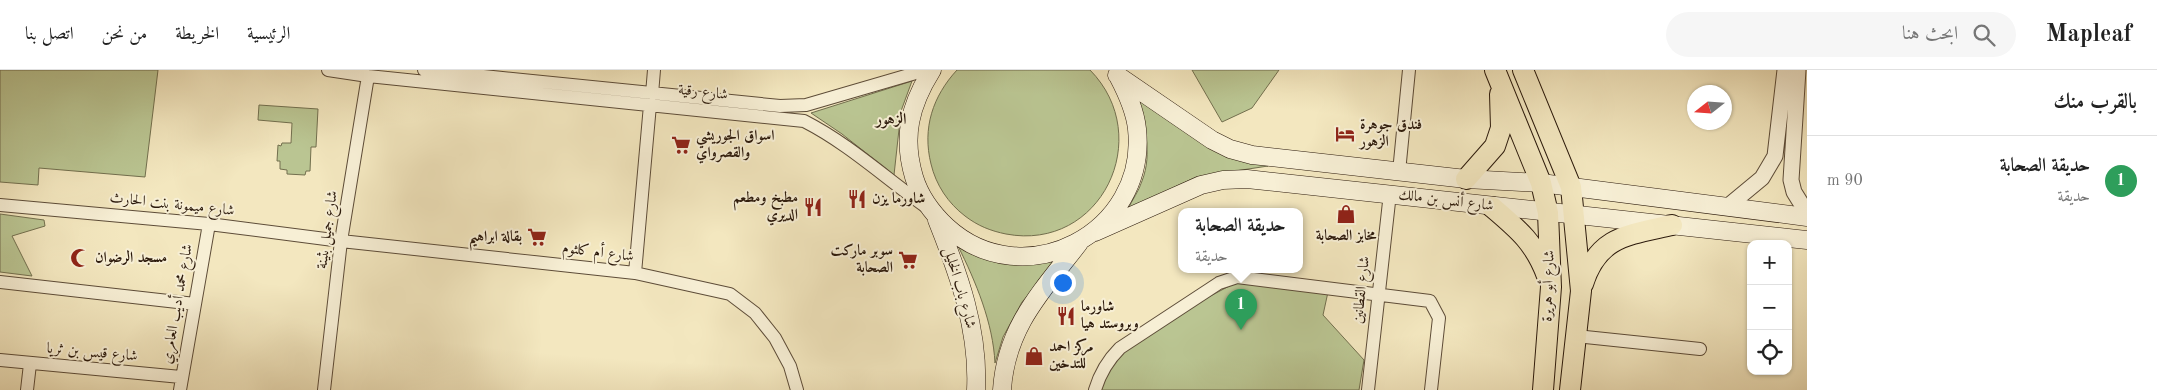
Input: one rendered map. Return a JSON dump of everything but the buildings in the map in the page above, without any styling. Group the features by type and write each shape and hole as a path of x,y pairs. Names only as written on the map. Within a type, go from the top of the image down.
{"highway":[{"name":"شارع أبو هريرة","path":"1524,70 1571,187 1581,291 1570,390"},
{"name":"شارع أبو هريرة","path":"1497,75 1541,183 1548,213 1551,287 1543,390"},
{"path":"1466,179 1495,146 1501,128 1497,75"},
{"path":"1492,207 1527,238 1540,256 1551,287"},
{"path":"1581,291 1588,267 1597,254 1608,246 1629,235 1672,225"}],"main road":[{"path":"932,70 919,90 914,105 908,138 910,162 917,186 933,213"},
{"path":"1002,390 1004,364 1017,329 1030,308 1088,236 1115,211 1129,186 1137,158 1137,129 1131,101 1115,73"},
{"name":"شارع أنس بن مالك","path":"1115,73 1190,127 1230,149 1252,155 1466,179 1541,183 1807,217"},
{"name":"شارع أنس بن مالك","path":"933,213 956,235 979,248 1004,255 1030,257 1057,252 1201,185 1223,180 1247,178 1390,193 1492,207 1574,214 1807,240"},
{"name":"شارع باب الخليل","path":"933,213 958,273 969,311 974,347 976,390"}],"street":[{"name":"شارع رقية","path":"328,70 368,76 651,99 780,106 806,105 926,70"},
{"name":"شارع رقية","path":"424,70 804,121 830,134 860,154 933,213"},
{"path":"635,273 654,70"},
{"path":"1399,172 1409,70"},
{"path":"1795,73 1796,90 1791,180 1794,192 1807,213"},
{"name":"شارع جميل بثينة","path":"324,390 341,241 368,76"},
{"path":"1727,207 1762,178 1769,168 1796,90"},
{"name":"شارع القطانين","path":"1368,390 1377,293 1390,193"},
{"name":"شارع ميمونة بنت الحارث","path":"0,205 208,224 341,241"},
{"name":"شارع محمد أديب العامري","path":"180,390 208,224"},
{"name":"شارع أم كلثوم","path":"341,241 635,273 730,294 755,313 774,338 790,366 797,390"},
{"path":"1095,390 1101,373 1109,359 1120,348 1227,279 1245,277 1377,293 1430,302 1434,305 1439,318 1430,390"},
{"path":"0,282 195,304"},
{"path":"1576,336 1700,349"},
{"name":"شارع قيس بن ثريا","path":"0,360 181,377"},
{"path":"26,390 30,364"}],"green space":[{"path":"0,70 158,70 145,177 39,168 38,185 0,182"},
{"path":"957,70 1090,70 1109,97 1118,126 1117,156 1108,184 1092,208 1068,225 1040,235 1006,234 990,230 970,220 953,205 939,186 933,172 928,138 929,125 936,102"},
{"path":"1192,70 1279,70 1252,108 1222,122"},
{"path":"912,81 901,111 894,175 842,134 811,113"},
{"path":"1137,97 1217,147 1268,166 1196,177 1128,209 1141,185 1147,160 1146,139"},
{"path":"259,105 318,109 316,147 311,147 310,171 306,171 305,175 287,174 287,170 280,169 280,161 277,161 278,145 291,143 292,123 258,120"},
{"path":"0,214 44,220 45,226 12,236 32,276 0,272"},
{"path":"958,246 984,255 1020,262 1060,259 1022,302 1003,337 995,363 994,348 987,318 971,274"},
{"path":"1237,282 1328,292 1323,315 1364,360 1359,390 1100,390 1117,345"}],"place":[{"name":"فندق جوهرة الزهور","path":"1345,134"},
{"name":"اسواق الجوريشي والقصرواي","path":"681,145"},
{"name":"شاورما يزن","path":"857,199"},
{"name":"مطبخ ومطعم الديري","path":"813,207"},
{"name":"مخابز الصحابة","path":"1346,214"},
{"name":"بقالة ابراهيم","path":"537,237"},
{"name":"مسجد الرضوان","path":"80,258"},
{"name":"سوبر ماركت الصحابة","path":"908,260"},
{"name":"شاورما وبروستد هيا","path":"1066,316"},
{"name":"حديقة الصحابة","path":"1241,330"},
{"name":"مركز احمد للتدخين","path":"1034,356"}],"district":[{"name":"الزهور","path":"891,120"}]}
